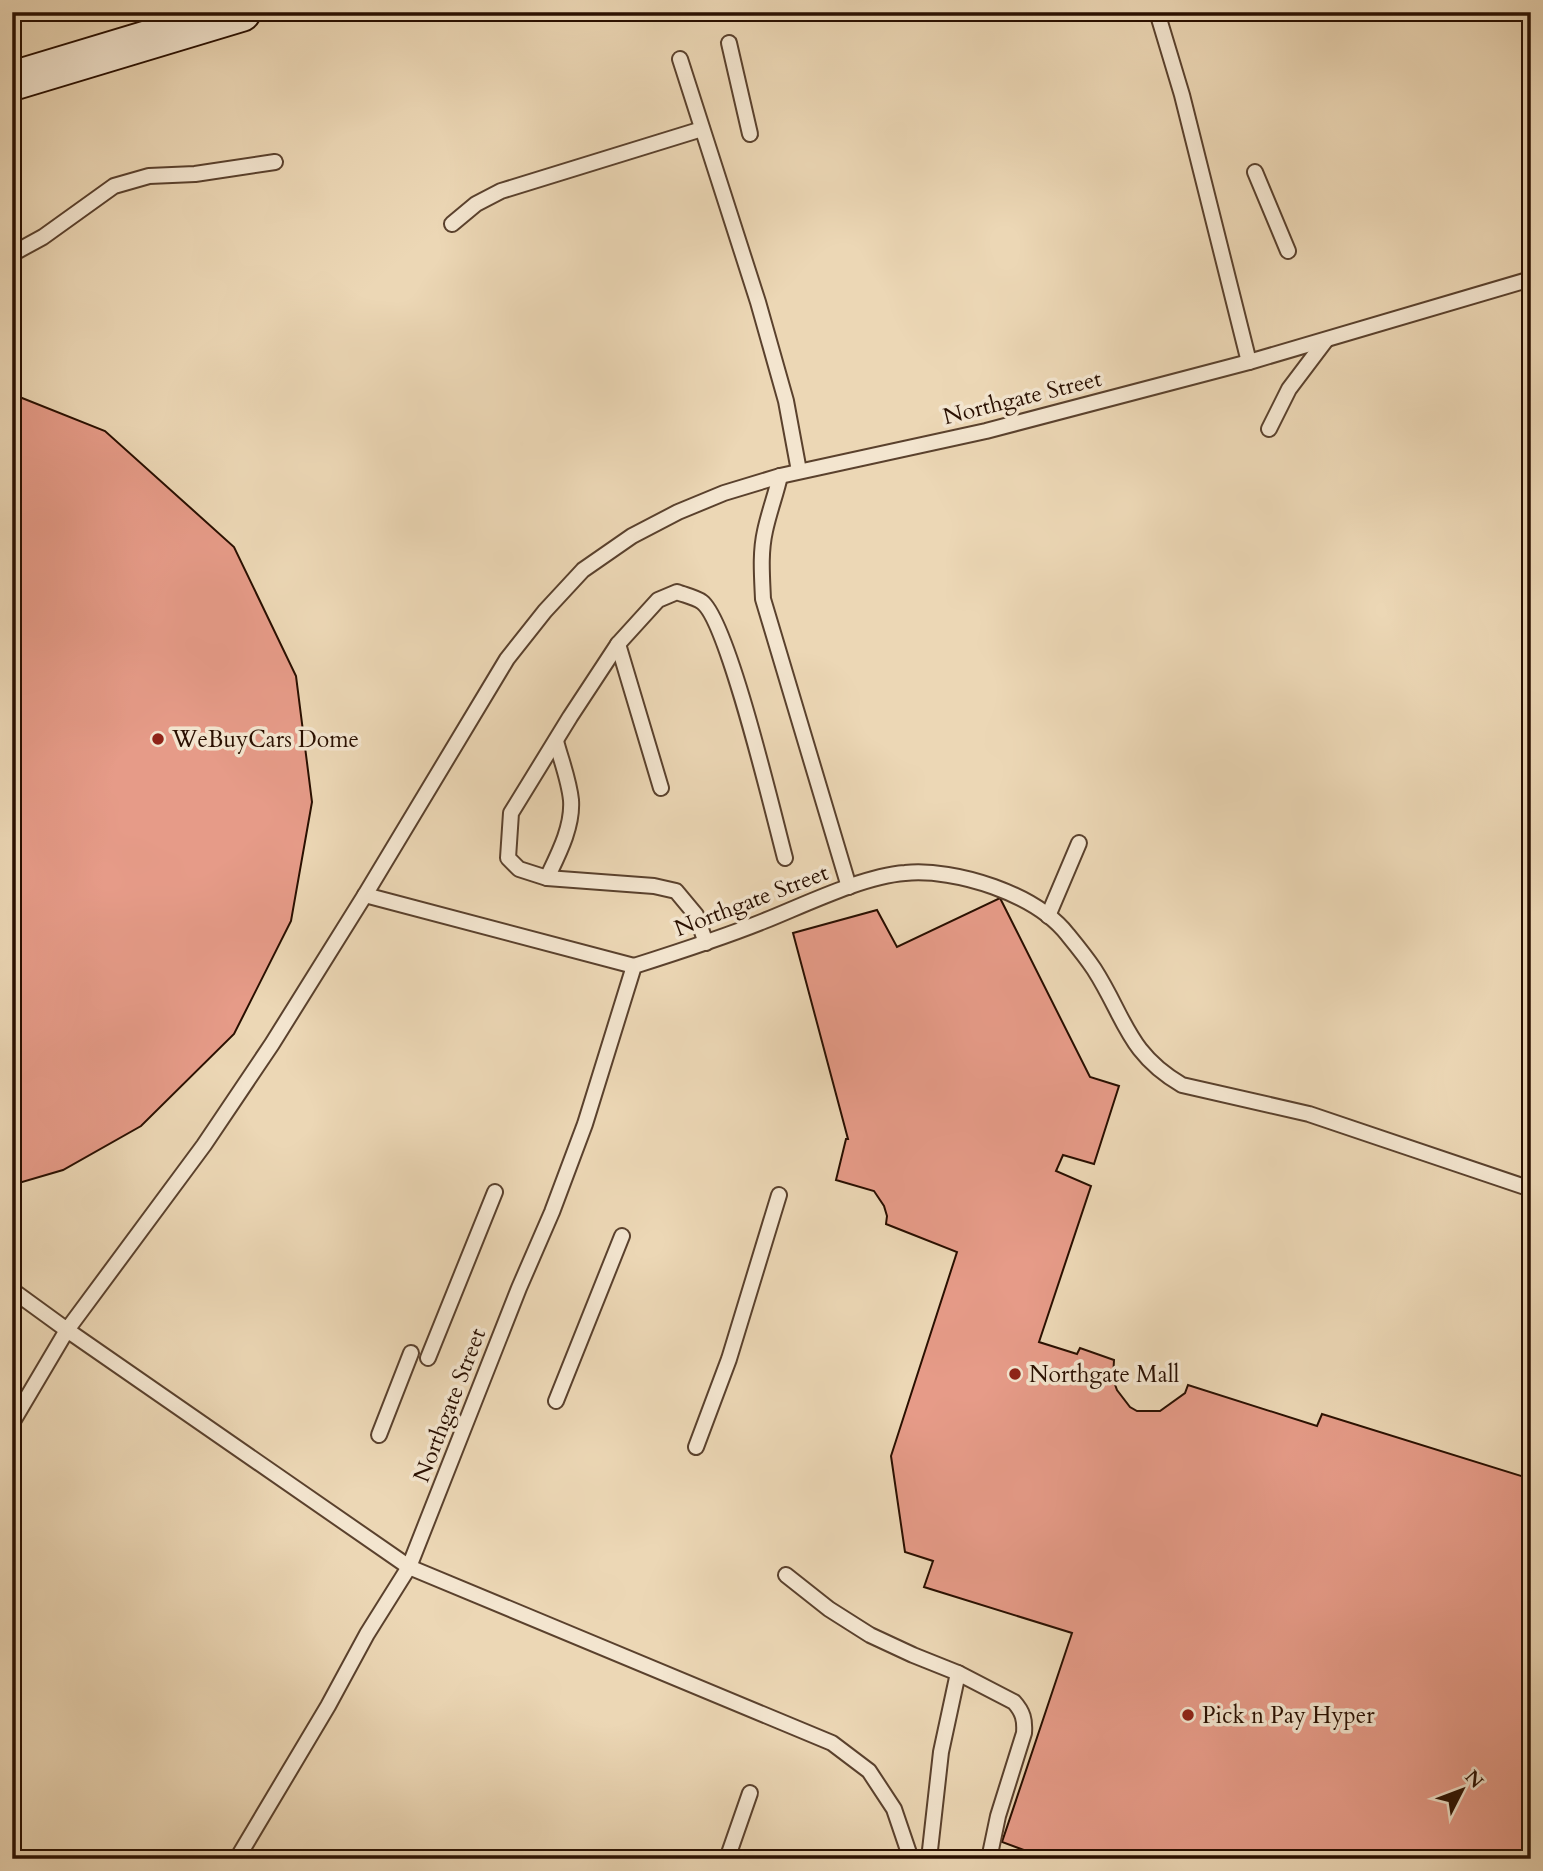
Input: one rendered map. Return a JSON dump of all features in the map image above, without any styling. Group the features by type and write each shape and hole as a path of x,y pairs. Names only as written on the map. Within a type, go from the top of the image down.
{"main road":[{"path":"12,81 241,12"}],"lane":[{"path":"1157,12 1182,95 1249,362"},
{"path":"729,43 750,134"},
{"path":"680,59 758,302 786,401 799,471"},
{"path":"452,224 477,204 501,191 702,129"},
{"path":"12,254 43,237 114,186 149,176 195,174 275,162"},
{"path":"1255,172 1288,251"},
{"name":"Northgate Street","path":"238,1857 328,1706 367,1634 409,1567 566,1175 594,1098 634,966 706,943 849,887 763,599 761,556 765,529 780,476 986,431 1249,362 1531,279"},
{"path":"1269,429 1289,389 1326,340"},
{"path":"12,1423 66,1330 204,1145 272,1044 507,659 545,611 583,570 632,536 678,512 724,493 780,476"},
{"path":"706,943 696,915 676,891 654,886 547,878 519,869 508,858 512,813 618,644 658,600 677,592 703,602 720,629 785,858"},
{"path":"618,644 661,788"},
{"path":"547,878 562,847 571,800 556,741"},
{"path":"1048,916 1079,843"},
{"path":"849,887 902,873 942,875 993,886 1032,905 1060,925 1093,968 1142,1054 1182,1085 1309,1114 1531,1189"},
{"path":"365,895 634,966"},
{"path":"428,1359 495,1192"},
{"path":"696,1447 729,1359 779,1195"},
{"path":"556,1401 622,1236"},
{"path":"12,1290 409,1567 831,1743 869,1771 894,1809 911,1859"},
{"path":"379,1436 411,1353"},
{"path":"786,1575 829,1609 870,1634 958,1673 1014,1702 1025,1720 1024,1733 998,1816 989,1859"},
{"path":"929,1859 941,1752 958,1673"},
{"path":"727,1859 750,1793"}],"building":[{"name":"WeBuyCars Dome","path":"12,394 105,431 234,547 296,676 312,802 291,921 234,1034 141,1126 63,1170 12,1185"},
{"name":"Northgate Mall","path":"1000,898 1090,1077 1119,1086 1094,1164 1063,1155 1056,1171 1091,1186 1039,1342 1077,1354 1080,1348 1114,1360 1113,1379 1117,1390 1130,1407 1137,1411 1160,1411 1185,1393 1188,1385 1317,1426 1322,1414 1531,1479 1531,1859 1048,1859 1002,1842 1072,1633 924,1587 933,1561 905,1552 891,1456 957,1252 886,1224 884,1206 874,1191 836,1180 848,1139 793,933 877,910 897,947"}],"place":[{"name":"WeBuyCars Dome","path":"158,739"},
{"name":"Northgate Mall","path":"1015,1374"},
{"name":"Pick n Pay Hyper","path":"1188,1715"}]}
